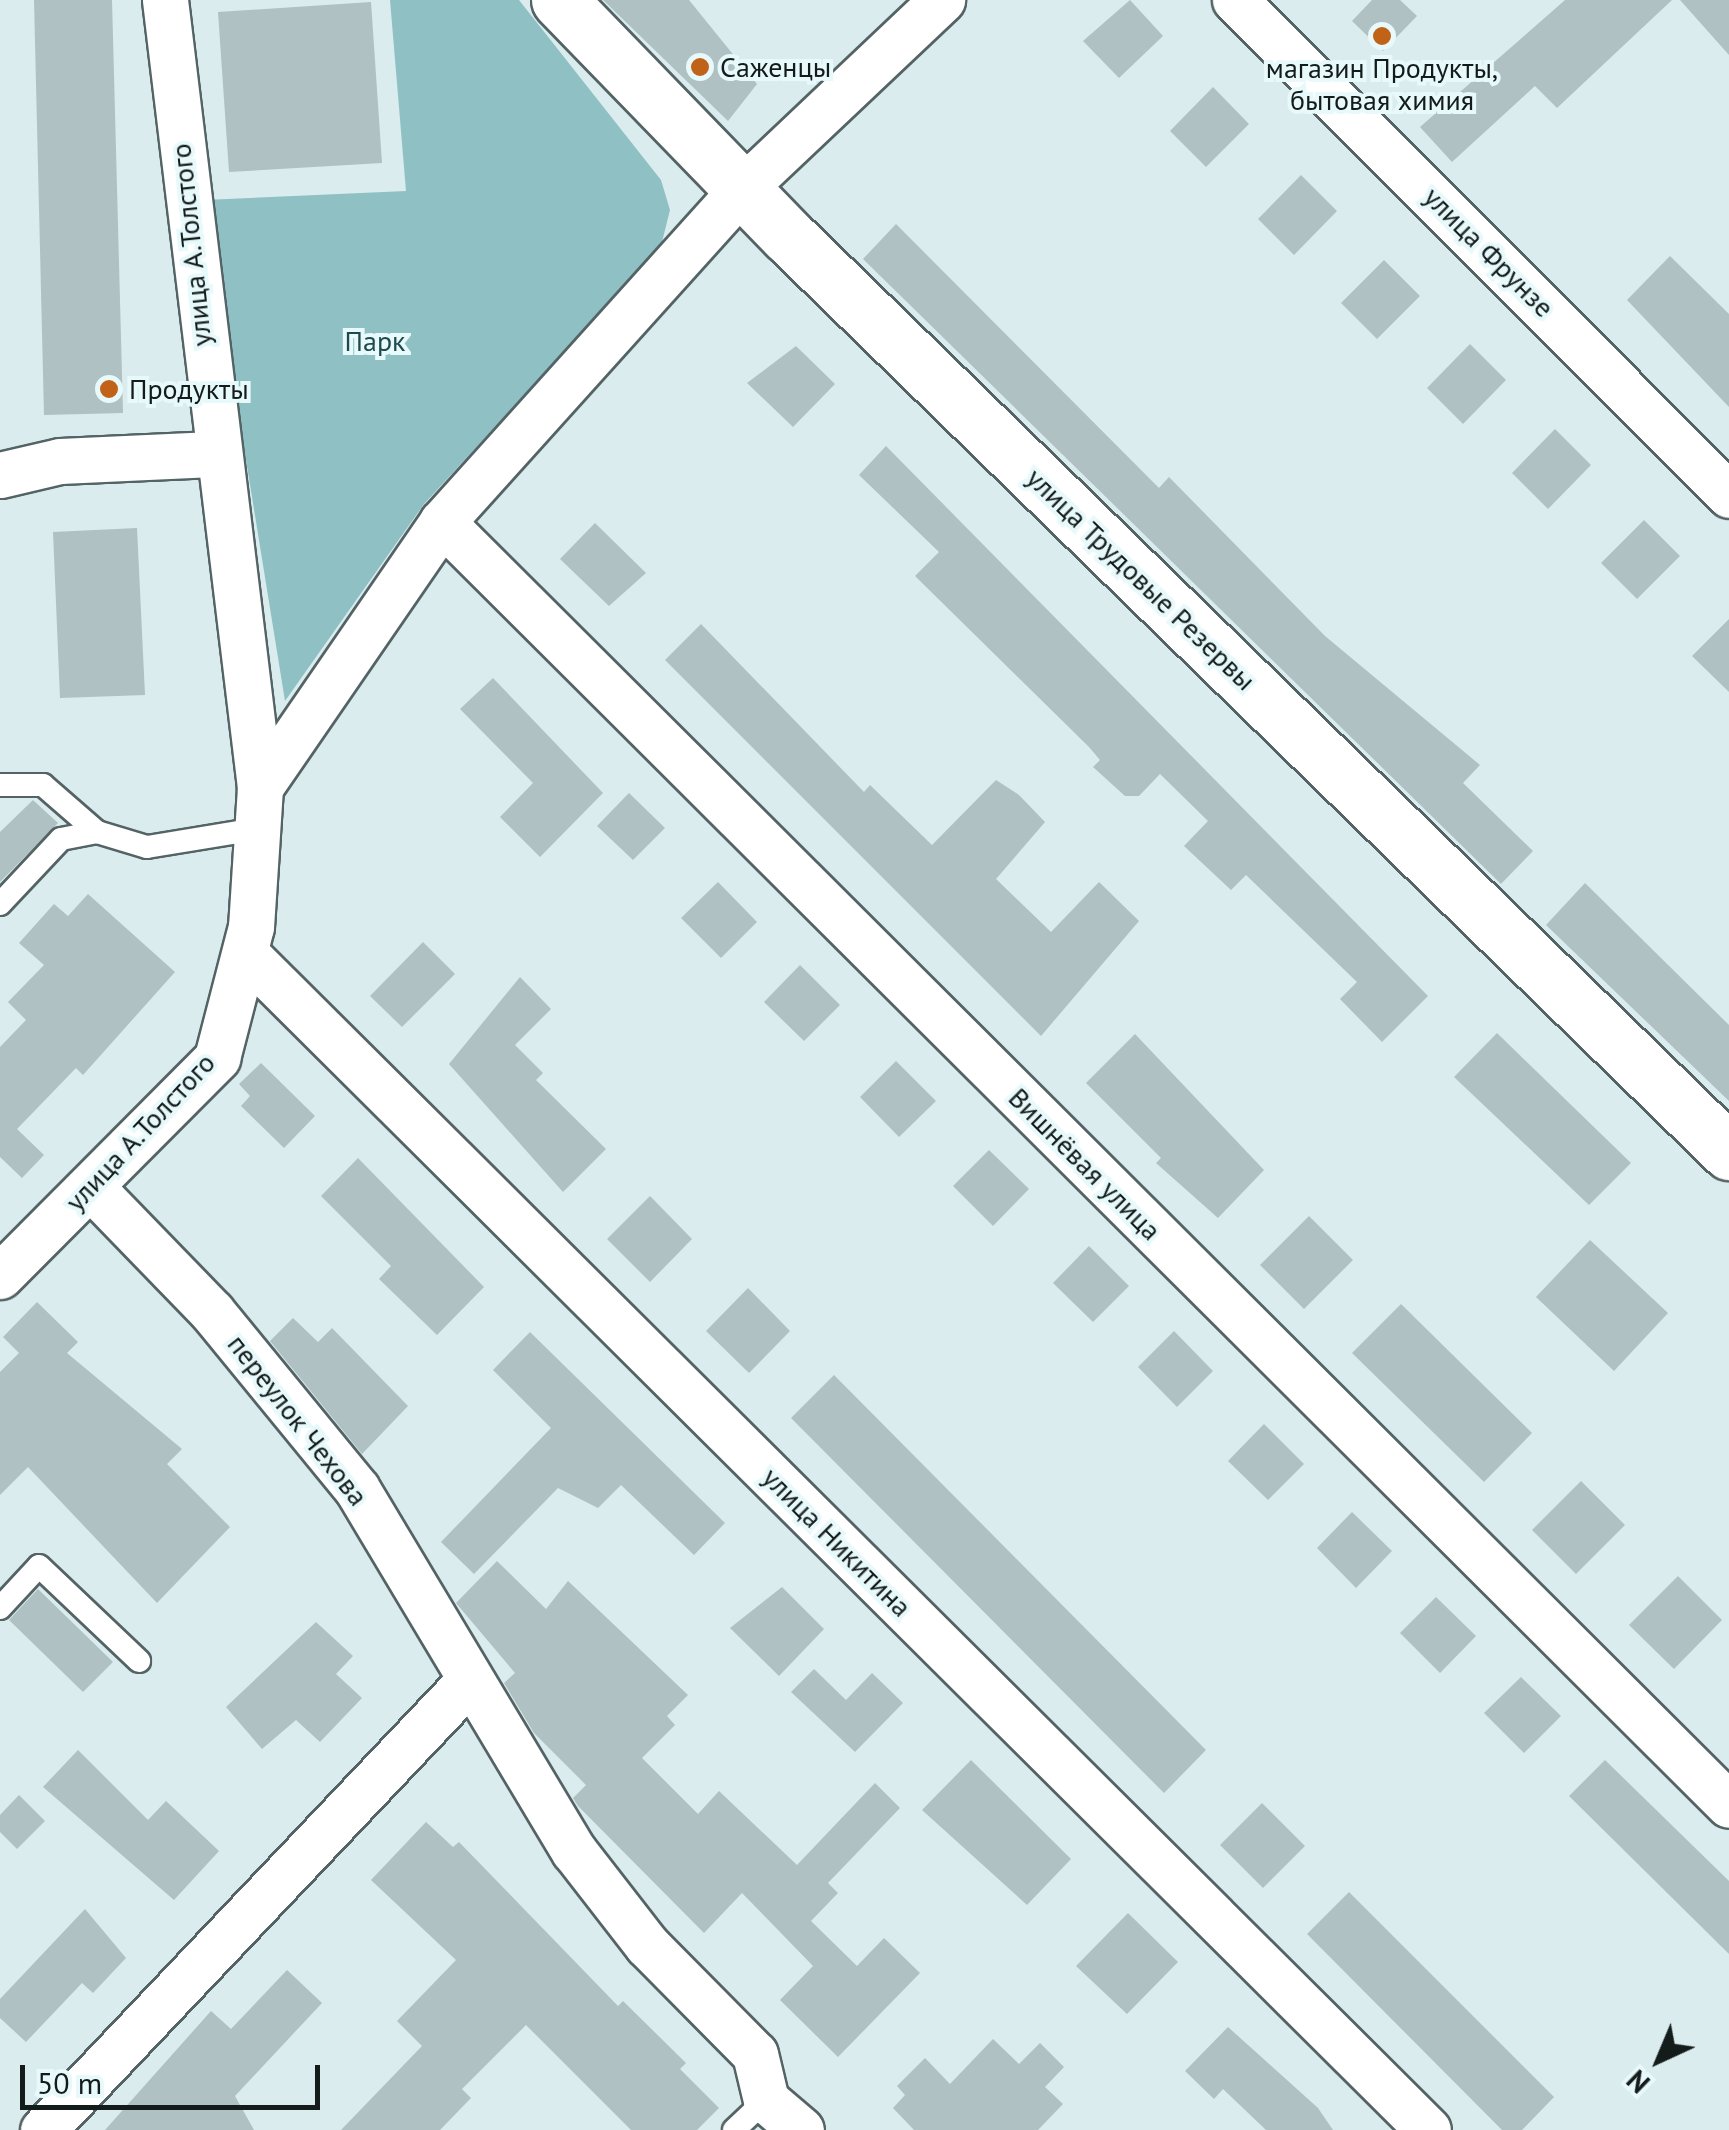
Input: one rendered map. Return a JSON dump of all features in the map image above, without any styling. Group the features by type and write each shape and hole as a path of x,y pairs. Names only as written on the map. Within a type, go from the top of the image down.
{"main road":[{"name":"улица Трудовые Резервы","path":"559,0 741,190 1729,1152"}],"street":[{"name":"улица А.Толстого","path":"0,1276 216,1058 246,954 261,808 213,454 165,0"},
{"name":"улица А.Толстого","path":"261,808 442,522 741,190 932,3"},
{"name":"улица Фрунзе","path":"1251,3 1729,494"},
{"path":"3,473 60,461 213,454"},
{"name":"Вишнёвая улица","path":"442,522 1729,1806"},
{"name":"улица Никитина","path":"246,954 1428,2130"},
{"name":"переулок Чехова","path":"91,1187 212,1312 357,1488 574,1850 647,1945 754,2054 750,2115 800,2130"},
{"path":"42,2130 469,1680"}],"lane":[{"path":"0,785 42,785 97,832 147,847 261,808"},
{"path":"0,904 61,839 97,832"},
{"path":"0,1608 39,1566 139,1660"}],"green space":[{"name":"Парк","path":"390,0 519,0 661,180 670,210 661,246 424,504 285,701 204,200 406,191"}],"building":[{"path":"34,0 112,0 123,413 44,415"},
{"name":"Саженцы","path":"603,0 689,0 757,84 728,121"},
{"path":"1130,0 1163,36 1119,78 1083,41"},
{"name":"магазин Продукты, бытовая химия","path":"1372,0 1400,0 1417,16 1383,51 1352,21"},
{"path":"1565,0 1672,0 1557,108 1535,86 1452,162 1420,127"},
{"path":"1680,0 1729,0 1729,55"},
{"path":"371,2 382,163 229,172 218,12"},
{"path":"1213,87 1249,124 1206,167 1170,131"},
{"path":"1301,175 1337,211 1294,255 1258,219"},
{"path":"896,224 1159,488 1169,477 1325,636 1480,765 1463,783 1533,851 1501,884 863,259"},
{"path":"1670,256 1729,314 1729,407 1627,300"},
{"path":"1384,260 1420,296 1377,339 1341,303"},
{"path":"1470,344 1506,380 1463,424 1427,388"},
{"path":"796,346 835,384 793,427 747,383"},
{"path":"1555,429 1591,465 1548,509 1512,473"},
{"path":"886,446 1428,996 1382,1042 1340,999 1357,982 1246,875 1231,890 1184,846 1208,821 1160,774 1139,796 1125,796 1093,767 1100,760 1089,747 915,576 939,552 859,475"},
{"path":"1644,520 1680,556 1637,599 1601,563"},
{"path":"595,523 646,573 609,606 560,559"},
{"path":"137,528 145,695 60,698 53,532"},
{"path":"1729,619 1729,692 1692,656"},
{"path":"701,624 864,792 870,785 932,845 996,780 1019,795 1045,822 996,879 1051,932 1099,882 1139,921 1041,1036 665,660"},
{"path":"493,678 603,793 540,857 500,817 533,783 460,709"},
{"path":"629,793 665,828 633,860 597,826"},
{"path":"33,800 58,823 0,882 0,832"},
{"path":"718,882 757,922 721,958 681,918"},
{"path":"1585,883 1729,1025 1729,1101 1546,925"},
{"path":"88,894 175,972 83,1075 76,1068 17,1129 44,1155 22,1178 0,1157 0,1047 26,1020 8,1002 44,965 19,943 54,904 68,916"},
{"path":"423,942 455,974 402,1027 370,996"},
{"path":"800,965 840,1005 804,1041 764,1002"},
{"path":"520,977 551,1009 515,1045 543,1073 536,1080 606,1149 563,1192 449,1064"},
{"path":"1497,1033 1631,1163 1589,1205 1454,1077"},
{"path":"1135,1034 1264,1170 1218,1218 1156,1163 1161,1158 1086,1083"},
{"path":"896,1061 936,1101 899,1137 860,1097"},
{"path":"261,1063 315,1116 284,1148 241,1106 250,1096 239,1084"},
{"path":"989,1150 1029,1189 993,1226 953,1186"},
{"path":"358,1158 484,1287 437,1335 379,1279 391,1266 321,1196"},
{"path":"650,1196 692,1239 650,1282 607,1239"},
{"path":"1309,1216 1353,1260 1304,1309 1260,1265"},
{"path":"1590,1240 1668,1313 1614,1371 1536,1297"},
{"path":"1089,1246 1129,1286 1093,1322 1053,1283"},
{"path":"748,1288 790,1331 749,1373 706,1331"},
{"path":"37,1302 78,1342 67,1353 182,1449 167,1464 230,1527 157,1603 28,1467 0,1495 0,1372 19,1353 3,1337"},
{"path":"1401,1304 1532,1433 1484,1482 1352,1353"},
{"path":"293,1318 318,1342 332,1328 408,1406 362,1454 270,1341"},
{"path":"1174,1331 1213,1371 1177,1407 1138,1367"},
{"path":"530,1332 725,1523 694,1555 621,1485 598,1508 558,1488 474,1574 441,1542 551,1428 493,1370"},
{"path":"834,1375 1206,1750 1164,1793 791,1418"},
{"path":"1264,1424 1304,1464 1268,1500 1228,1461"},
{"path":"1581,1481 1625,1525 1576,1574 1532,1530"},
{"path":"1352,1512 1392,1551 1356,1588 1317,1548"},
{"path":"497,1561 546,1609 568,1581 688,1695 667,1716 675,1725 642,1758 698,1814 719,1791 797,1865 875,1783 900,1808 828,1883 838,1893 811,1921 857,1966 884,1938 920,1973 838,2057 780,2000 813,1966 742,1893 704,1933 578,1806 573,1798 586,1785 534,1733 504,1683 515,1673 456,1603"},
{"path":"1678,1576 1722,1620 1674,1669 1629,1625"},
{"path":"782,1587 824,1629 779,1676 730,1628"},
{"path":"38,1589 113,1662 83,1692 9,1620"},
{"path":"1436,1597 1476,1636 1440,1673 1400,1633"},
{"path":"316,1622 353,1656 336,1674 362,1698 320,1742 296,1720 262,1749 226,1707"},
{"path":"814,1669 846,1700 872,1673 903,1703 855,1752 791,1692"},
{"path":"1521,1677 1561,1716 1524,1753 1484,1713"},
{"path":"78,1750 148,1820 166,1801 219,1851 174,1900 43,1787"},
{"path":"971,1760 1071,1859 1027,1905 922,1810"},
{"path":"1605,1760 1729,1881 1729,1954 1569,1796"},
{"path":"19,1795 45,1821 17,1849 0,1832 0,1815"},
{"path":"1262,1803 1305,1846 1263,1888 1220,1845"},
{"path":"426,1822 453,1847 459,1842 618,2006 623,2001 686,2063 680,2069 719,2108 697,2130 631,2130 526,2025 462,2089 471,2098 440,2130 341,2130 422,2046 397,2021 456,1960 371,1880"},
{"path":"1349,1892 1554,2097 1522,2130 1502,2130 1307,1934"},
{"path":"85,1909 126,1958 93,1993 82,1983 26,2042 0,2018 0,1999"},
{"path":"1128,1913 1178,1962 1127,2014 1076,1966"},
{"path":"287,1970 322,2003 235,2096 254,2130 105,2130 211,2011 231,2029"},
{"path":"1228,2027 1318,2108 1333,2130 1266,2130 1223,2089 1214,2099 1185,2071"},
{"path":"993,2039 1019,2064 1040,2043 1064,2067 1045,2087 1063,2104 1038,2130 914,2130 893,2108 905,2095 897,2086 925,2058 950,2084"}],"place":[{"name":"магазин Продукты, бытовая химия","path":"1382,36"},
{"name":"Саженцы","path":"700,67"},
{"name":"Продукты","path":"109,389"}]}
